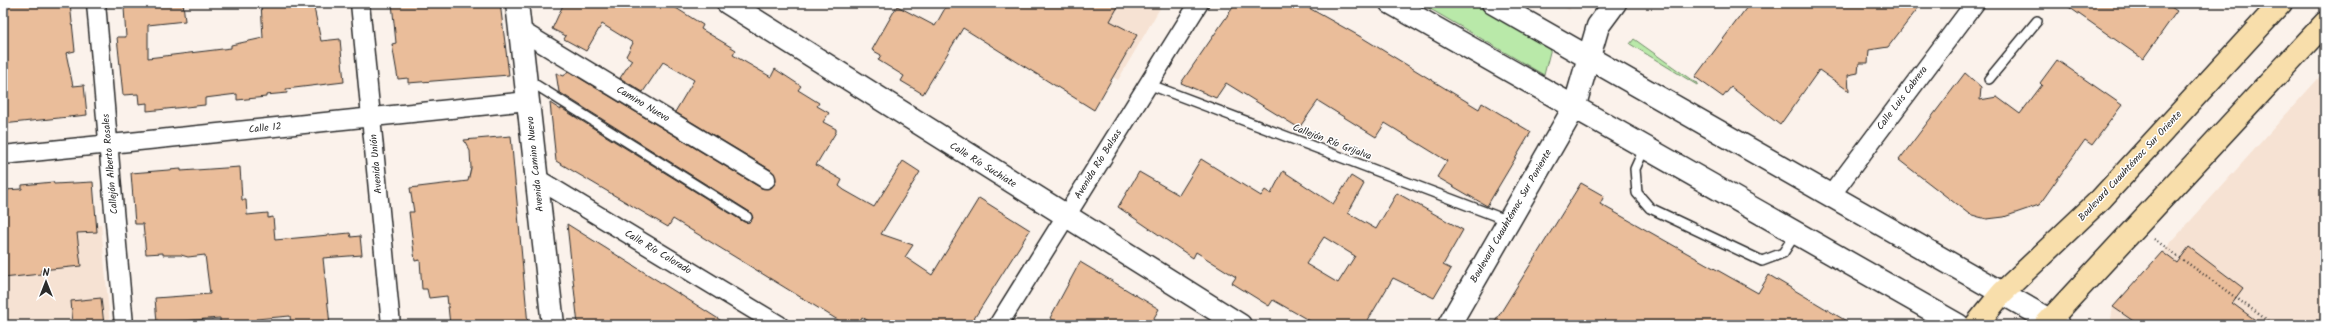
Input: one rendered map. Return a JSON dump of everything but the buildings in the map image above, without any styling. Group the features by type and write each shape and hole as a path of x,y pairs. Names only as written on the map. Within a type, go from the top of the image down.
{"main road":[{"name":"Avenida Camino Nuevo","path":"517,3 553,325"},
{"name":"Calle Río Suchiate","path":"728,3 1065,217 1240,325"},
{"path":"1391,3 1958,325"},
{"path":"1494,3 2002,293 2051,323 2325,23"},
{"name":"Boulevard Cuauhtémoc Sur Poniente","path":"1449,325 1574,108 1598,26 1615,3"},
{"name":"Boulevard Cuauhtémoc Sur Oriente","path":"1976,325 2002,293 2101,199 2281,3"}],"street":[{"name":"Callejón Alberto Rosales","path":"96,3 124,325"},
{"name":"Avenida Unión","path":"360,3 391,325"},
{"name":"Avenida Río Balsas","path":"998,325 1199,3"},
{"name":"Calle Luis Cabrera","path":"1831,195 1975,3"},
{"name":"Camino Nuevo","path":"520,30 766,179"},
{"name":"Calle 12","path":"3,155 528,101"},
{"name":"Calle Río Colorado","path":"536,178 779,325"}],"lane":[{"path":"1989,79 2037,20"},
{"path":"525,78 747,217"},
{"name":"Callejón Río Grijalva","path":"1148,84 1509,221"},
{"path":"1644,148 1635,170 1637,192 1650,208 1762,261 1783,253 1796,233"}],"path":[{"path":"2152,237 2274,325"}],"shaded area":[{"path":"988,3 1163,3 1118,80"},
{"path":"1556,3 1574,3 1569,10"},
{"path":"2325,71 2325,325 2120,325 2111,319 2113,307"},
{"path":"101,224 110,325 3,325 3,233"}],"green space":[{"path":"1420,3 1472,3 1551,48 1544,75"},
{"path":"1634,39 1698,83 1697,85 1630,44"}]}
